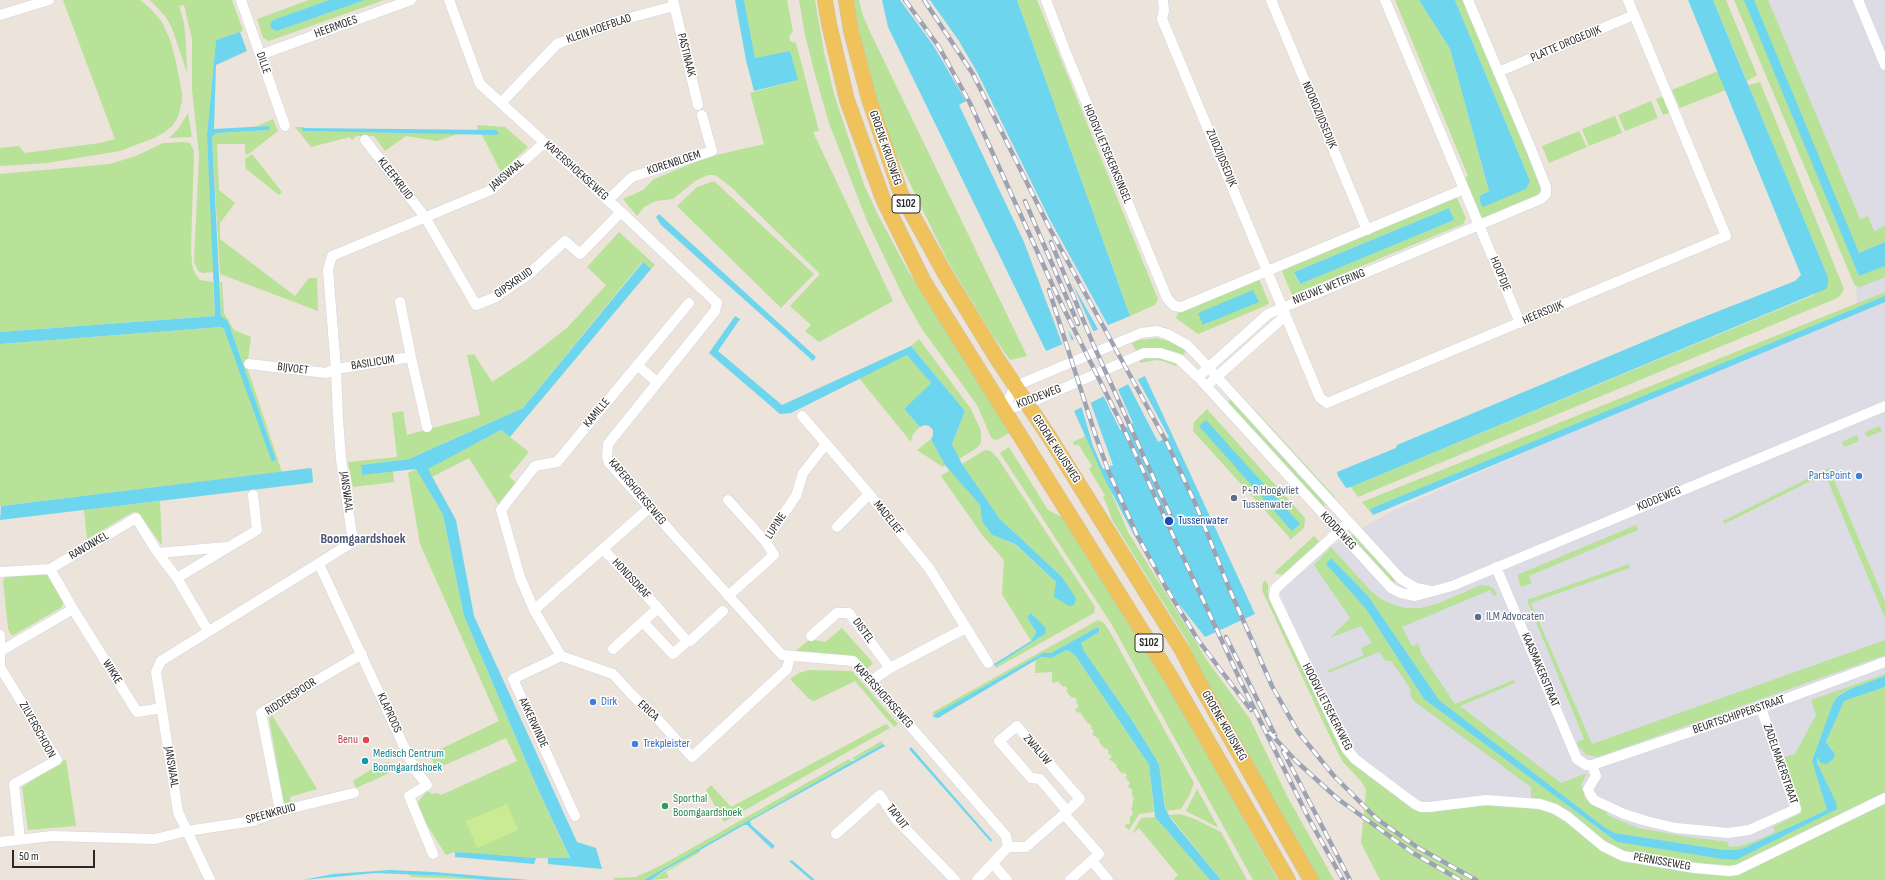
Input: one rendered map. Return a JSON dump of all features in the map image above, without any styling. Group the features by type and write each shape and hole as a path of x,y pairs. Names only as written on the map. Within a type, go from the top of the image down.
{"main road":[{"name":"GROENE KRUISWEG","path":"825,0 829,24 847,100 884,199 924,282 1172,679 1288,880"},
{"name":"GROENE KRUISWEG","path":"846,0 851,31 869,99 901,194 944,272 1015,386 1050,438 1182,650 1198,681 1311,880"}],"street":[{"path":"0,15 49,0"},
{"name":"DILLE","path":"241,0 285,126"},
{"name":"HEERMOES","path":"260,55 411,0"},
{"name":"KAPERSHOEKSEWEG","path":"448,0 480,84 621,212 717,303 715,311 612,438 606,450 609,463 782,655 853,661 1006,836 1008,847"},
{"name":"HOOGVLIETSEKERKSINGEL","path":"1046,0 1066,53 1167,298 1174,306 1181,307 1269,271"},
{"name":"ZUIDZIJDSEDIJK","path":"1163,0 1164,11 1162,19 1269,271 1283,311"},
{"name":"NOORDZIJDSEDIJK","path":"1271,0 1367,230"},
{"path":"1385,0 1479,226"},
{"name":"NIEUWE WETERING","path":"1198,377 1268,314 1283,311 1540,199 1546,194 1546,187 1531,149 1468,0"},
{"path":"1628,0 1634,15"},
{"path":"1858,0 1885,65"},
{"name":"KLEIN HOEFBLAD","path":"501,103 557,44 614,22 673,3"},
{"name":"PASTINAAK","path":"673,3 698,105"},
{"name":"PLATTE DROGEDIJK","path":"1498,72 1634,15"},
{"name":"HEERSDIJK","path":"1283,311 1320,398 1327,402 1726,236 1634,15"},
{"name":"KORENBLOEM","path":"608,200 632,177 712,151 702,115"},
{"name":"KLEEFKRUID","path":"365,140 426,218"},
{"name":"JANSWAAL","path":"210,880 178,812 156,672 161,661 353,542 341,459 328,270 332,256 491,190 544,143"},
{"path":"1269,271 1464,189"},
{"name":"GIPSKRUID","path":"426,218 476,305 496,297 528,275 564,241 580,254 621,212"},
{"name":"HOOFDJE","path":"1479,226 1520,323"},
{"name":"BASILICUM","path":"400,302 410,357 427,427"},
{"name":"KAMILLE","path":"534,610 520,577 501,510 535,466 558,462 689,304"},
{"name":"NIEUWE WETERING","path":"1206,386 1217,377 1283,311"},
{"name":"KODDEWEG","path":"1003,410 1015,386 1125,338 1148,331 1167,334 1187,345 1405,582 1416,588 1433,592"},
{"name":"KODDEWEG","path":"1003,410 1027,404 1144,353 1160,353 1179,359 1198,377 1338,531 1396,591 1415,596 1433,592 1496,567 1885,406"},
{"name":"BASILICUM","path":"336,369 410,357"},
{"name":"BIJVOET","path":"249,364 326,373 336,369"},
{"path":"637,365 657,382"},
{"name":"MADELIEF","path":"802,416 869,494 929,568 988,663"},
{"name":"LUPINE","path":"728,596 774,555 765,541 796,496 803,473 826,444"},
{"path":"837,527 869,494"},
{"path":"177,578 257,530 253,495"},
{"path":"728,500 765,541"},
{"path":"561,656 534,610 649,508"},
{"name":"RANONKEL","path":"0,572 50,569 136,518 158,553 177,578 208,631"},
{"name":"HOOGVLIETSEKERKWEG","path":"1349,522 1273,593 1274,598 1346,748 1355,759 1421,807 1486,800 1510,801"},
{"path":"158,553 230,546"},
{"name":"HONDSDRAF","path":"603,549 687,641"},
{"name":"KLAPROOS","path":"319,564 414,768 427,785 409,796 433,854"},
{"name":"KAASMAKERSTRAAT","path":"1496,567 1578,759 1586,765 1592,765"},
{"path":"1,651 73,610 50,569"},
{"name":"HONDSDRAF","path":"613,649 658,608"},
{"name":"WIKKE","path":"73,610 137,712 162,708"},
{"path":"643,622 673,654 687,641 690,641 723,611"},
{"name":"DISTEL","path":"811,636 837,613 849,613 890,668"},
{"path":"871,681 890,668 966,628"},
{"name":"ZILVERSCHOON","path":"0,635 0,667 57,760 14,784 20,839"},
{"name":"RIDDERSPOOR","path":"280,811 262,713 362,654"},
{"name":"ERICA","path":"561,656 613,674 632,695 654,715 692,757 787,669 790,656"},
{"name":"AKKERWINDE","path":"561,656 513,679 575,816"},
{"name":"BEURTSCHIPPERSTRAAT","path":"1592,765 1761,708 1885,662"},
{"name":"ZADELMAKERSTRAAT","path":"1592,765 1596,776 1588,789 1590,794 1594,800 1624,814 1646,822 1676,828 1728,833 1749,830 1796,809 1761,708"},
{"name":"ZWALUW","path":"1008,847 1026,847 1066,812 1080,799 1016,726 999,741 1031,778 1040,780 1066,812 1099,854 1092,861"},
{"name":"SPEENKRUID","path":"0,842 52,836 155,839 187,830 253,821 280,811 354,793"},
{"name":"TAPUIT","path":"836,834 880,795 895,818 955,880"},
{"name":"PERNISSEWEG","path":"1510,801 1540,804 1555,810 1568,817 1604,846 1623,856 1694,868 1729,871 1737,870 1885,798"},
{"path":"977,880 1008,847"},
{"path":"1070,880 1092,861 1108,880"},
{"path":"993,864 1007,880"}],"shaded area":[{"path":"1744,0 1885,0 1885,676 1850,689 1830,819 1734,866 1617,850 1554,804 1533,798 1494,796 1429,803 1418,801 1354,752 1349,745 1279,593 1331,546 1394,510 1857,307 1856,280"}],"green space":[{"path":"63,0 140,0 151,9 162,22 171,42 176,62 182,93 182,101 178,117 173,125 165,132 154,138 120,151 47,163 0,166 0,148 19,146 25,153 100,143 115,139"},
{"path":"150,0 232,0 243,31 216,40 207,135 214,272 203,273 198,271 194,261 199,155 192,90 192,39 184,5 179,6 184,23 187,73 172,28 165,16"},
{"path":"309,0 329,0 273,20 270,26 277,31 365,0 384,0 269,41 263,38 257,19"},
{"path":"744,0 787,0 793,32 789,36 790,41 796,43 819,131 813,132 893,301 819,342 805,331 811,325 790,306 820,274 731,187 715,175 708,175 695,181 673,199 656,201 644,207 637,216 623,199 643,190 654,179 708,157 764,144 750,93 797,80 755,59"},
{"path":"799,0 815,0 824,52 834,94 864,185 878,215 907,269 1011,432 997,440 992,439 977,405 922,329 903,296 867,221 829,123 805,35"},
{"path":"853,0 859,0 863,16 872,36 1027,356 1010,360 993,336 948,262 889,140 862,47"},
{"path":"1017,0 1037,0 1158,299 1155,305 1130,316"},
{"path":"1395,0 1419,0 1450,49 1489,191 1479,196 1481,205 1530,181 1455,0 1465,0 1539,180 1541,190 1537,196 1487,218 1480,217 1463,179 1468,176"},
{"path":"1713,0 1726,0 1757,75 1747,81"},
{"path":"1734,0 1768,0 1860,219 1868,216 1874,231 1885,226 1885,242 1851,257 1859,276 1885,266 1885,277 1860,287 1855,286"},
{"path":"1718,71 1726,90 1680,108 1672,90"},
{"path":"1760,82 1844,289 1840,296 1358,497 1351,487 1814,295 1828,277 1748,85"},
{"path":"1664,96 1671,112 1663,115 1656,99"},
{"path":"1651,101 1658,118 1625,131 1618,115"},
{"path":"188,113 192,137 169,138 178,129"},
{"path":"1615,116 1622,133 1589,146 1582,129"},
{"path":"273,119 278,131 247,155 245,154 245,144 217,144 219,190 235,203 220,223 220,239 295,296 309,278 317,278 318,311 220,274 212,137 217,133 269,130 269,126 255,127"},
{"path":"477,125 505,127 528,147 501,172 482,135 496,135 496,130 478,130"},
{"path":"295,127 304,127 303,131 458,134 437,141 406,136 385,151 374,136 357,136 352,140 350,137 311,147"},
{"path":"1579,131 1587,147 1549,163 1542,146"},
{"path":"163,143 190,143 194,151 191,247 192,264 194,272 200,280 213,282 215,316 0,332 0,174 110,164 136,156"},
{"path":"252,154 282,192 279,195 246,169 245,159"},
{"path":"714,181 814,274 781,308 677,206 697,187"},
{"path":"1452,198 1457,198 1466,218 1463,224 1292,295 1281,269","holes":["1449,208 1454,220 1299,284 1294,272"]},
{"path":"619,232 655,265 651,269 642,262 523,408 409,459 361,465 362,475 393,471 394,482 353,487 348,462 397,457 392,413 403,411 407,435 480,415 467,355 474,354 492,382 527,359 568,327 606,285 587,267"},
{"path":"1259,279 1269,303 1198,334 1176,318 1178,313","holes":["1198,312 1227,315 1204,325"]},
{"path":"220,282 222,282 224,313 234,330 251,337 247,367 282,472 0,506 0,344 221,327 224,329 276,460 228,321 221,316"},
{"path":"1885,292 1885,302 1729,364 1371,513 1362,502"},
{"path":"1156,338 1173,342 1187,350 1182,356 1175,352 1159,349 1136,351 1132,343 1139,340"},
{"path":"919,339 971,409 981,431 981,443 977,448 959,459 952,444 965,411 911,346"},
{"path":"907,354 931,383 904,409 920,427 913,434 911,442 859,378"},
{"path":"1155,356 1178,363 1176,366 1163,361 1155,360 1141,363 1139,359"},
{"path":"1231,399 1327,503 1323,507 1227,403"},
{"path":"1207,409 1305,518 1304,528 1290,540 1289,537 1193,431 1194,422"},
{"path":"1256,411 1335,497 1332,499 1254,413"},
{"path":"1880,426 1882,431 1867,437 1865,432"},
{"path":"501,430 529,452 509,476 516,483 498,504 469,458 432,477 427,469"},
{"path":"1090,434 1099,464 1128,532 1208,662 1250,719 1286,794 1334,880 1318,880 1194,662 1194,657 1187,641 1112,520 1103,497 1105,495 1089,469 1092,466 1078,444 1075,446 1073,442"},
{"path":"1857,435 1859,441 1844,447 1842,442"},
{"path":"931,439 945,465 943,467 917,450"},
{"path":"1009,447 1048,510 1062,517 1184,712 1278,880 1253,880 1112,625 1000,453"},
{"path":"987,450 992,452 999,460 1095,607 1094,613 996,668 995,666 1045,634 1032,613 1027,617 1036,632 1031,641 1002,594 1004,560 983,536 941,476 950,470 980,505 982,521 992,535 1014,544 1056,582 1061,576 1000,519 962,464"},
{"path":"1829,468 1885,602 1885,618 1825,474 1724,524 1723,521"},
{"path":"416,469 443,515 464,616 537,787 570,859 455,852 446,855 425,822 417,803 427,791 432,794 438,793 441,795 517,761 506,738 438,768 435,766 430,754 499,721 420,544 408,473"},
{"path":"160,501 162,545 138,513 133,512 87,539 84,510"},
{"path":"1636,525 1638,530 1529,576 1532,583 1521,587 1517,575"},
{"path":"1355,533 1396,579 1392,582 1351,537"},
{"path":"1314,536 1320,542 1284,575 1274,573"},
{"path":"1331,547 1370,590 1381,599 1394,605 1406,608 1422,608 1439,603 1481,585 1489,586 1494,589 1497,595 1494,596 1490,590 1402,627 1412,646 1418,643 1420,652 1455,704 1514,680 1515,683 1460,706 1561,783 1587,773 1581,785 1586,800 1607,811 1607,815 1638,828 1728,842 1729,847 1740,846 1775,832 1773,827 1801,813 1780,758 1795,754 1816,715 1811,700 1885,674 1885,676 1838,695 1833,703 1812,761 1827,810 1744,848 1736,850 1724,850 1615,833 1604,827 1439,700 1368,596 1331,558 1326,564 1366,609 1424,699 1617,842 1736,860 1836,809 1836,802 1817,763 1818,757 1833,750 1826,742 1844,701 1885,687 1885,795 1733,867 1642,857 1609,846 1554,804 1531,798 1531,787 1415,702 1411,697 1410,688 1391,661 1386,661 1379,652 1328,673 1327,671 1364,655 1361,648 1372,643 1361,626 1330,638 1350,618 1314,565"},
{"path":"1629,564 1630,568 1531,603 1592,744 1885,640 1885,655 1598,757 1587,755 1579,747 1577,742 1584,739 1527,600"},
{"path":"49,574 64,601 62,607 12,636 8,629 3,580 6,577"},
{"path":"1265,580 1268,584 1268,594 1270,600 1342,751 1349,760 1413,808 1487,804 1532,808 1553,813 1617,858 1688,872 1726,875 1885,803 1885,880 1380,880 1361,843 1366,790 1361,781 1343,762 1332,741 1262,590"},
{"path":"1098,620 1104,623 1110,632 1194,783 1189,796 1181,809 1166,811 1159,764 1132,720 1084,651 1081,643 1099,632 1100,630 1097,628 1051,653 1043,653 932,716 933,712"},
{"path":"842,628 873,663 866,670 853,656 792,654 810,639 825,642"},
{"path":"1067,650 1075,655 1149,765 1154,812 1139,814 1129,830 1125,827 1126,824 1130,824 1134,797 1132,797 1132,789 1128,786 1130,783 1125,777 1127,776 1124,772 1122,774 1116,766 1117,765 1109,759 1112,757 1108,753 1109,751 1099,742 1100,740 1092,734 1094,732 1091,728 1092,727 1089,723 1088,724 1080,712 1078,713 1075,710 1079,706 1076,702 1077,700 1074,697 1072,698 1066,691 1068,689 1065,686 1063,687 1058,681 1055,683 1052,682 1052,672 1035,673 1036,660 1042,657 1051,658"},
{"path":"809,670 852,671 898,724 894,727 855,681 814,701 810,700 790,679 799,673"},
{"path":"272,715 317,789 290,797 291,803 284,804 269,718"},
{"path":"886,724 890,728 724,822 706,790 711,785 731,807"},
{"path":"882,741 883,744 854,760 852,758"},
{"path":"66,759 76,826 28,830 22,787"},
{"path":"849,759 852,762 649,878 644,880 614,880 614,878 636,877 662,865"},
{"path":"390,762 394,771 356,788 353,781 378,765"},
{"path":"1197,789 1218,827 1186,811"},
{"path":"507,804 518,830 477,848 466,821"},
{"path":"1180,814 1195,819 1221,832 1247,880 1221,880 1169,815"},
{"path":"1155,817 1210,880 1175,880 1174,879 1178,875 1139,828 1132,834 1141,818"},
{"path":"699,850 700,852 666,872 669,878 651,880"},
{"path":"409,874 447,876 488,880 411,877"}],"water":[{"path":"329,0 365,0 277,31 271,28 270,24 273,20"},
{"path":"735,0 744,0 755,58 790,51 798,80 754,91 746,60"},
{"path":"882,0 1017,0 1130,316 1046,351 888,27"},
{"path":"1419,0 1455,0 1530,181 1526,189 1483,207 1481,205 1479,196 1489,191 1450,49"},
{"path":"1688,0 1713,0 1828,277 1828,285 1826,289 1346,488 1337,472 1396,448 1397,445 1691,322 1795,281 1801,275"},
{"path":"1744,0 1754,0 1859,253 1885,242 1885,266 1859,276"},
{"path":"240,32 247,51 216,65 214,129 269,126 269,130 217,133 212,137 221,316 228,321 276,460 272,462 224,329 221,327 0,344 0,332 215,316 207,135 216,40"},
{"path":"302,128 496,130 499,133 496,135 303,131"},
{"path":"1449,208 1454,220 1300,284 1294,272"},
{"path":"659,214 816,357 813,361 661,225 656,217"},
{"path":"643,262 651,269 510,437 501,430 428,469 456,520 474,616 577,842 596,848 602,869 548,864 548,858 570,858 537,787 464,616 443,515 416,469 362,475 361,465 409,459 523,408"},
{"path":"1253,290 1259,302 1203,325 1198,313"},
{"path":"1885,296 1885,302 1373,515 1370,509"},
{"path":"735,316 740,319 718,351 782,405 911,346 965,411 952,444 962,464 1000,519 1061,576 1076,598 1074,605 1069,606 1054,597 1056,582 1015,544 992,535 982,521 980,505 945,465 931,439 933,430 929,426 925,425 920,427 904,409 931,383 907,355 791,413 780,414 709,353"},
{"path":"1145,376 1255,614 1205,637 1179,604 1134,535 1104,478 1074,411"},
{"path":"1206,420 1300,524 1292,531 1199,426"},
{"path":"311,468 313,482 310,483 0,520 1,506"},
{"path":"1331,558 1368,596 1439,700 1604,827 1615,833 1724,850 1736,850 1744,848 1827,810 1812,761 1833,703 1838,696 1850,689 1885,676 1885,687 1844,701 1826,742 1835,754 1833,759 1827,764 1821,763 1817,758 1817,763 1836,802 1837,809 1736,860 1617,842 1424,699 1366,609 1326,564"},
{"path":"1031,613 1046,628 1045,634 995,666 994,664 1031,641 1036,632 1027,617"},
{"path":"1096,628 1099,628 1099,632 1081,643 1084,651 1132,720 1159,764 1165,808 1171,819 1221,880 1210,880 1155,817 1149,765 1075,655 1067,650 1051,658 1041,657 938,718 933,717 935,714 1043,653 1051,653"},
{"path":"883,744 885,746 750,821 751,825 775,846 772,849 747,825 744,825 665,870 651,880 644,880"},
{"path":"911,747 992,840 991,842 909,749"},
{"path":"455,852 536,858 534,864 455,857"},
{"path":"791,860 815,880 811,880 790,862"},
{"path":"390,870 529,880 488,880 447,876 376,873 303,880 333,874"}],"pier":[{"path":"900,0 930,0 959,41 977,72 1049,218 1109,327 1099,331 1072,283 1094,333 1075,341 1068,330 1072,342 1063,346 1024,242 959,105 966,101 933,45"},
{"path":"1137,378 1169,437 1158,442 1127,382"},
{"path":"1117,387 1133,423 1120,430 1103,395"},
{"path":"1090,401 1113,465 1103,469 1093,446 1081,405"}],"railway":[{"path":"905,0 939,47 970,103 1057,295 1121,423 1241,682 1308,817 1343,880"},
{"path":"924,0 973,74 1050,229 1167,443 1196,505 1229,588 1272,686 1298,732 1334,776 1377,819 1417,847 1476,880"},
{"path":"1025,201 1078,324"},
{"path":"1051,242 1094,346 1172,519"},
{"path":"1049,290 1096,437 1108,470 1137,535 1165,586 1198,640 1251,710"},
{"path":"1226,637 1275,735"},
{"path":"1269,732 1296,761 1338,799 1413,853 1460,880"},
{"path":"1283,751 1350,880"}],"place":[{"name":"PartsPoint","path":"1859,476"},
{"name":"P+R Hoogvliet Tussenwater","path":"1234,498"},
{"name":"Tussenwater","path":"1169,521"},
{"name":"ILM Advocaten","path":"1478,617"},
{"name":"Dirk","path":"593,702"},
{"name":"Benu","path":"366,740"},
{"name":"Trekpleister","path":"635,744"},
{"name":"Medisch Centrum Boomgaardshoek","path":"365,761"},
{"name":"Sporthal Boomgaardshoek","path":"665,806"}],"district":[{"name":"Boomgaardshoek","path":"363,539"}]}
